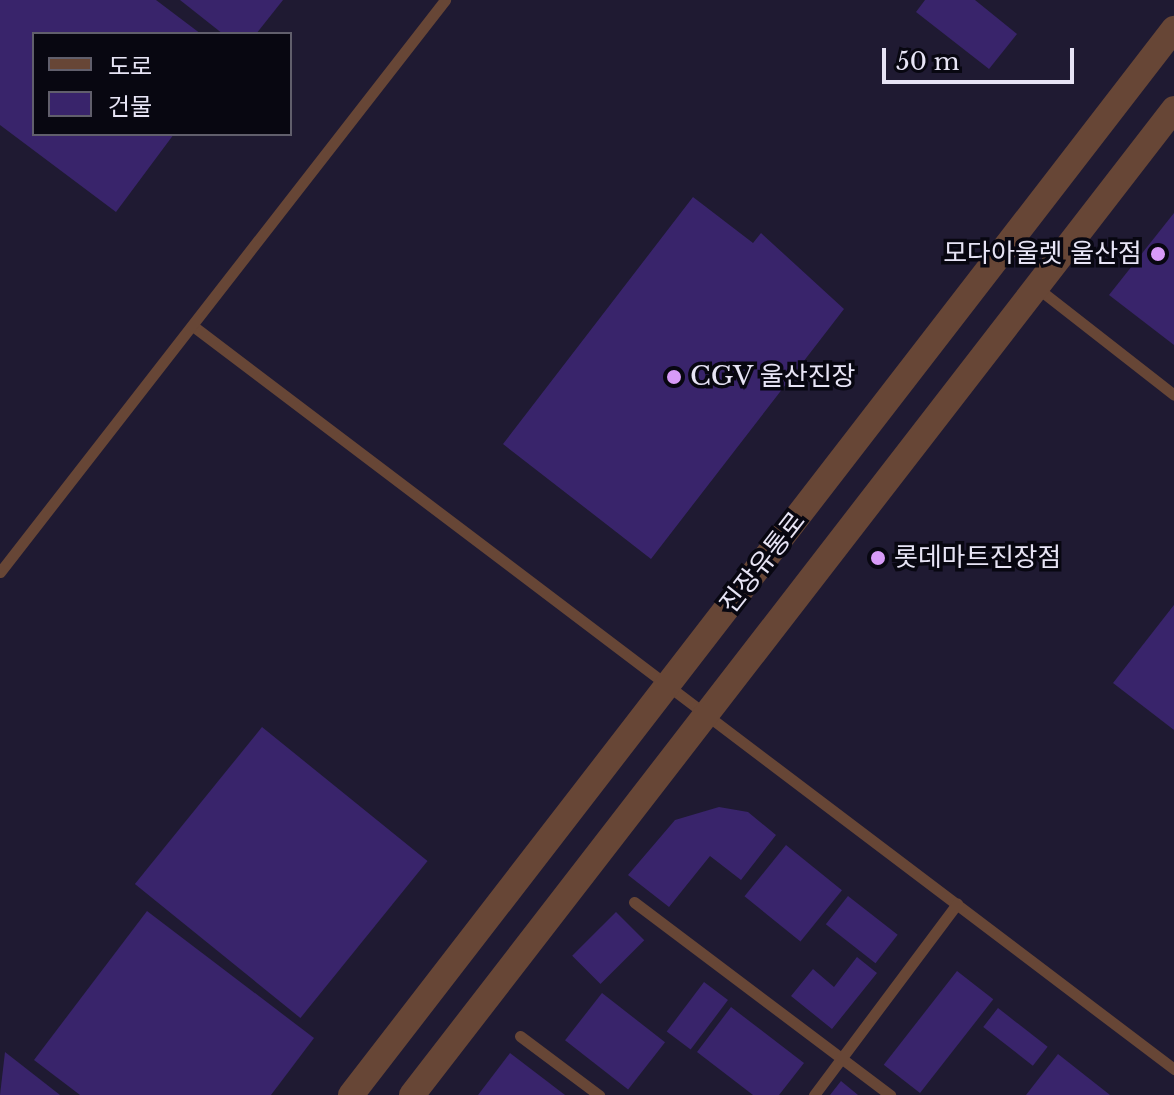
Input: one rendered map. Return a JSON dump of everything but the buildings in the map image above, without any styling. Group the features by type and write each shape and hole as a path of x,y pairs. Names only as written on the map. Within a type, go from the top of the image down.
{"street":[{"name":"진장유통로","path":"351,1095 1174,29"},
{"name":"진장유통로","path":"412,1095 1174,109"}],"lane":[{"path":"0,572 445,0"},
{"path":"1036,287 1174,395"},
{"path":"193,326 1174,1069"},
{"path":"634,902 890,1095"},
{"path":"814,1095 957,904"},
{"path":"520,1036 599,1095"}],"place":[{"name":"모다아울렛 울산점","path":"1158,254"},
{"name":"CGV 울산진장","path":"674,377"},
{"name":"롯데마트진장점","path":"878,558"}]}
